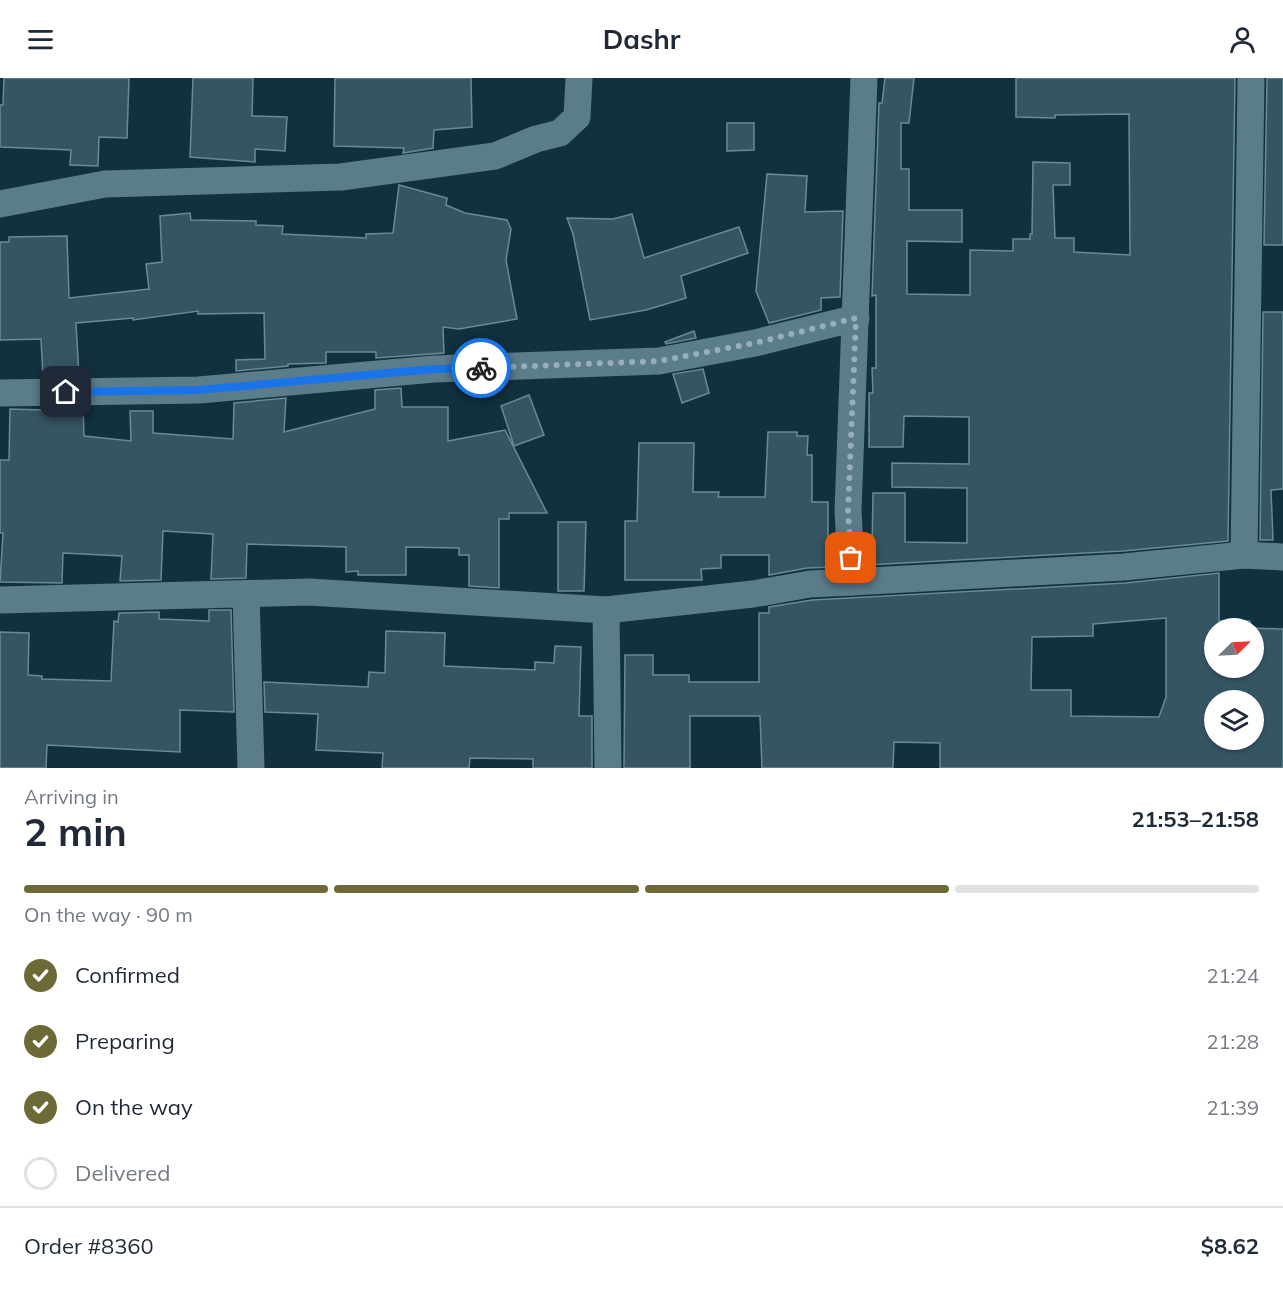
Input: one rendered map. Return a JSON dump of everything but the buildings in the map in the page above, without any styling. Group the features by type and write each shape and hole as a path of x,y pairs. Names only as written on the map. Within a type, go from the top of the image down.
{"street":[{"path":"0,204 105,184 341,177 495,156 560,133 577,117 579,78"},
{"path":"852,582 848,511 864,78"},
{"path":"1245,555 1251,78"},
{"path":"0,393 199,390 434,369 659,361 755,343 856,318"},
{"path":"0,600 309,592 606,610 753,594 810,584 1124,567 1245,555 1283,557"},
{"path":"246,594 251,768"},
{"path":"606,610 608,768"}],"way so far":[{"path":"481,368 659,361 755,343 856,318 848,511 851,558"}],"route":[{"path":"66,392 199,390 434,369 481,368"}]}
